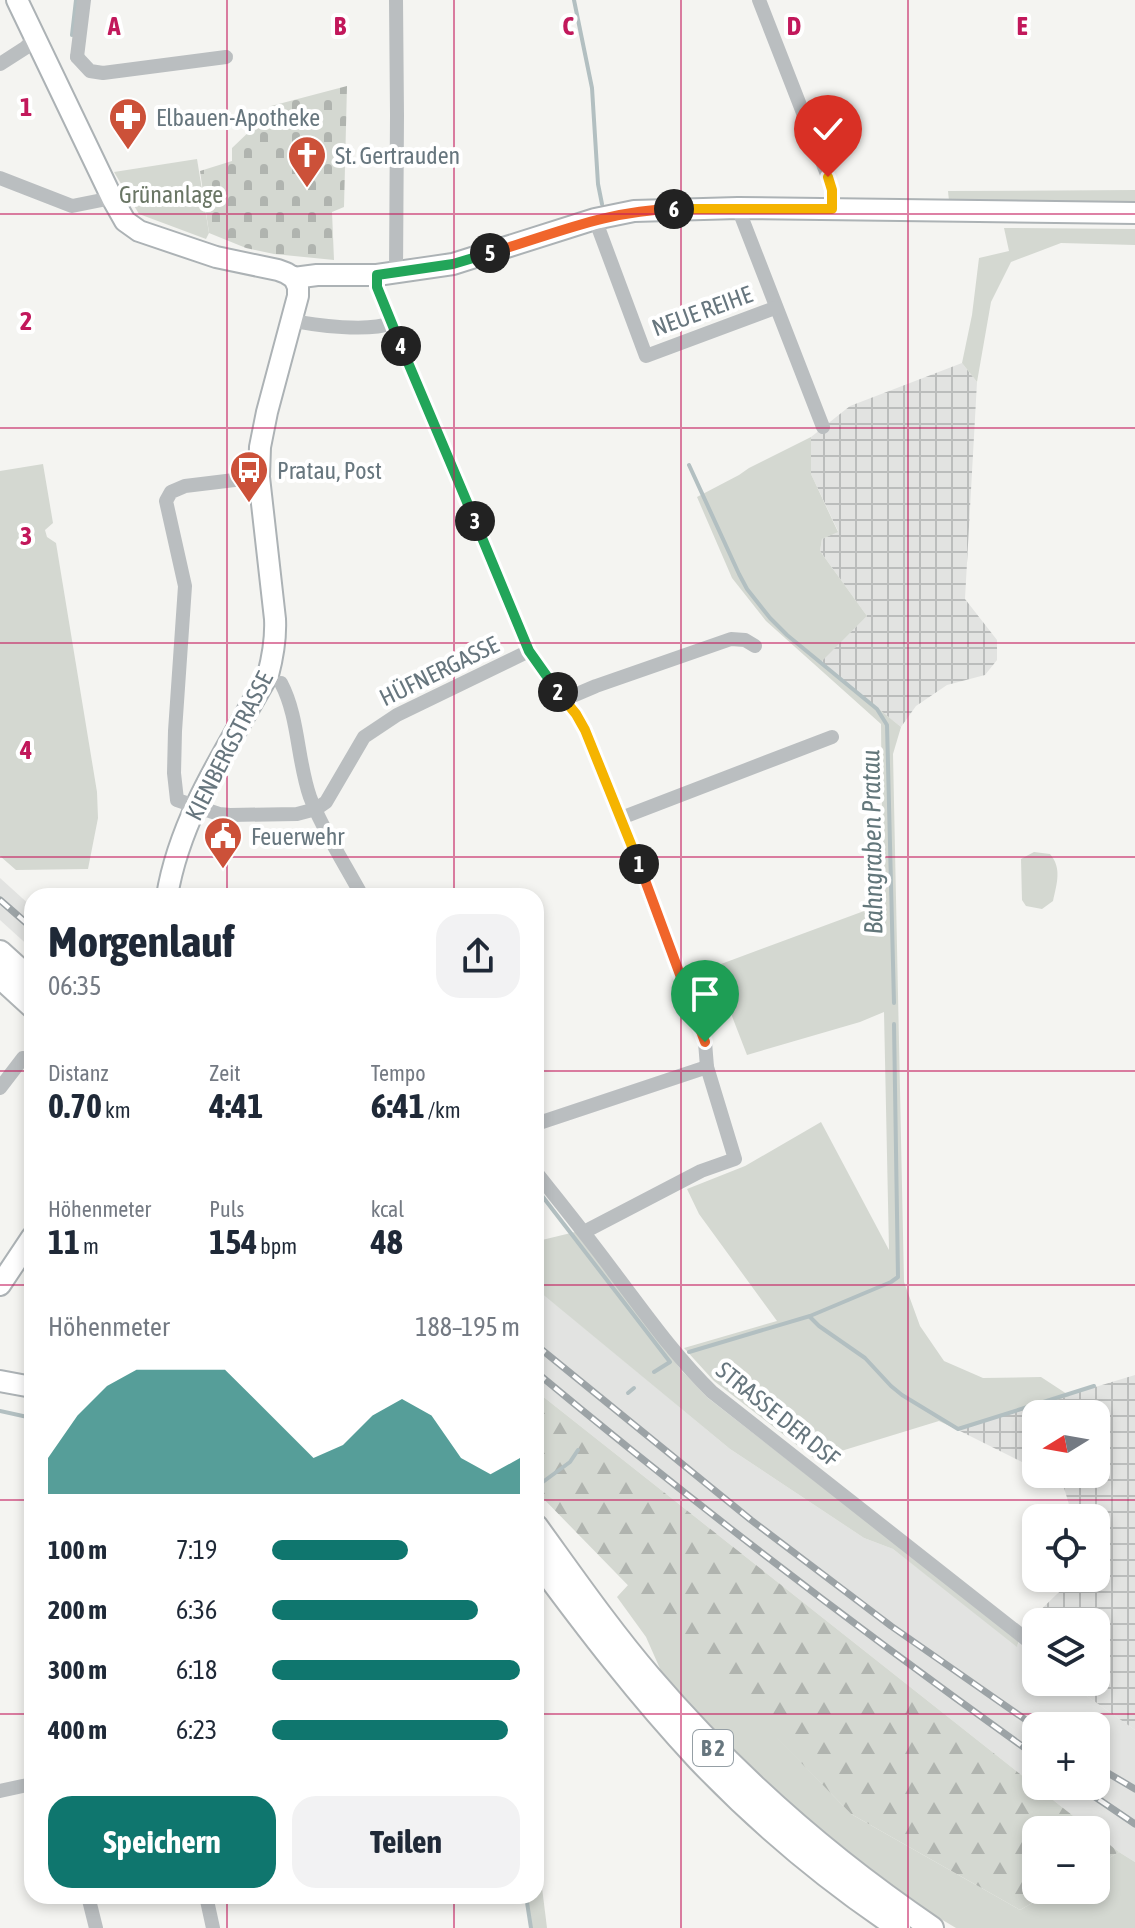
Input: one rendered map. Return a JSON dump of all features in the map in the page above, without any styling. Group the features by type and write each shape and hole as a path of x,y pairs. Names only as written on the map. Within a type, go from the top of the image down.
{"main road":[{"path":"0,952 24,974"},
{"path":"0,977 24,999"},
{"name":"B 2","path":"544,1537 648,1676 719,1753 830,1854 932,1928"},
{"name":"B 2","path":"544,1570 609,1656 700,1761 794,1848 899,1928"}],"street":[{"path":"17,0 125,221 139,231 216,257 278,270 294,278 386,274 453,264 595,219 634,211 738,208 1135,213"},
{"path":"84,0 77,57 90,71 103,73 226,57"},
{"path":"396,0 397,115 386,274 377,287 529,651 585,730 705,1042 707,1067 735,1159 701,1171 584,1232"},
{"path":"759,0 830,182 832,209"},
{"path":"0,64 35,38"},
{"path":"49,68 77,57"},
{"path":"0,178 72,206 112,198"},
{"path":"738,208 823,427"},
{"name":"NEUE REIHE","path":"595,219 646,356 775,308"},
{"path":"294,278 298,296 262,436 259,477 185,486 171,492 166,501 185,586 175,731 175,789 177,800 219,814 297,814 316,809"},
{"path":"291,320 374,328 391,323"},
{"name":"KIENBERGSTRASSE","path":"168,888 180,846 196,807 268,675 276,642 259,477"},
{"path":"563,700 731,639 745,640 755,646"},
{"name":"HÜFNERGASSE","path":"316,809 326,802 364,737 379,725 529,651"},
{"path":"281,683 288,696 302,770 316,809 358,888"},
{"path":"621,818 832,737"},
{"path":"0,1088 23,1058"},
{"path":"544,1121 707,1067"},
{"name":"STRASSE DER DSF","path":"544,1182 668,1344 712,1392 1022,1636"},
{"path":"1,1283 24,1249"},
{"path":"1,1379 24,1385"},
{"path":"0,1791 24,1786"},
{"path":"90,1904 96,1928"},
{"path":"208,1904 213,1928"}],"shaded area":[{"path":"962,363 977,382 965,599 997,640 997,660 985,675 947,685 916,706 901,727 820,662 867,616 820,551 822,539 838,531 811,474 811,437 850,406"},
{"path":"0,878 24,900 24,942 0,920"},
{"path":"544,1295 730,1449 864,1538 893,1549 1022,1649 1022,1696 1087,1696 1110,1712 1022,1712 1022,1775 544,1397"},
{"path":"1135,1375 1135,1730 1087,1696 1110,1696 1110,1608 1043,1608 1059,1592 1110,1592 1110,1504 1069,1504 1064,1488 1110,1488 1110,1400 1052,1400"},
{"path":"1022,1409 1022,1462 956,1429"},
{"path":"1022,1633 1022,1650 1017,1647"},
{"path":"1110,1712 1135,1730 1135,1862 1110,1845 1110,1816 1073,1816 1053,1800 1110,1800"}],"green space":[{"path":"347,86 344,207 332,212 334,260 246,248 209,233 200,171 232,161 232,148 271,106"},
{"name":"Grünanlage","path":"197,159 209,233 206,239 139,214 114,172"},
{"path":"1135,190 1135,206 949,201 948,191"},
{"path":"1004,228 1135,229 1135,245 1061,243 1011,262 991,302 977,382 962,363 979,258 1009,251"},
{"path":"811,437 811,474 838,532 822,539 820,551 867,616 821,662 901,727 893,754 904,1282 920,1326 944,1361 983,1378 1041,1377 1070,1396 1056,1400 1022,1400 1022,1410 956,1429 939,1421 815,1459 714,1381 684,1348 777,1321 699,1214 687,1189 745,1166 821,1122 889,1250 884,1012 747,1055 713,967 883,904 881,724 766,621 732,578 697,497"},
{"path":"43,464 53,523 45,530 47,537 56,543 97,792 98,818 88,869 16,870 0,856 0,471"},
{"path":"1034,852 1050,854 1057,870 1053,901 1042,909 1026,906 1022,900 1021,859"},
{"path":"575,1232 682,1371 708,1398 1019,1640 1017,1647 893,1549 864,1538 730,1449 544,1295 544,1240"},
{"path":"544,1397 1022,1775 1022,1800 1053,1800 1073,1816 1022,1816 1022,1904 1030,1904 1020,1910 851,1814 544,1499"},
{"path":"629,1584 851,1814 1020,1910 1030,1904 1110,1904 1110,1857 1119,1852 1135,1862 1135,1928 956,1928 914,1903 814,1829 758,1780 665,1680 646,1637 617,1597"},
{"path":"1110,1845 1119,1852 1110,1857"},
{"path":"527,1904 544,1904 547,1928 530,1928"}],"waterway":[{"path":"72,35 76,0"},
{"name":"Bahngraben Pratau","path":"574,0 592,88 602,204"},
{"name":"Bahngraben Pratau","path":"689,465 747,589 787,635 877,709 887,725 894,1003"},
{"name":"Bahngraben Pratau","path":"689,1352 810,1316 898,1277 894,1024"},
{"path":"544,1198 670,1362 654,1372"},
{"path":"810,1317 865,1358 902,1395 958,1429 1094,1386"},
{"name":"Bahngraben Pratau","path":"628,1393 634,1388"},
{"path":"0,1411 24,1416"},
{"name":"Bahngraben Pratau","path":"544,1481 570,1462 578,1450"},
{"name":"Bahngraben Pratau","path":"527,1904 531,1928"}],"railway":[{"path":"0,900 24,921"},
{"path":"544,1352 751,1520 891,1626 1022,1717"},
{"path":"544,1379 783,1569 1022,1746"},
{"path":"1110,1774 1135,1789"},
{"path":"1100,1800 1135,1824"}],"place":[{"name":"Elbauen-Apotheke","path":"128,151"},
{"name":"St. Gertrauden","path":"307,189"},
{"name":"Pratau, Post","path":"249,504"},
{"name":"Feuerwehr","path":"223,870"}],"route":[{"path":"705,1042 659,915 585,730 529,651 381,297 377,275 453,264 595,219 634,211 832,209 828,177"}]}
